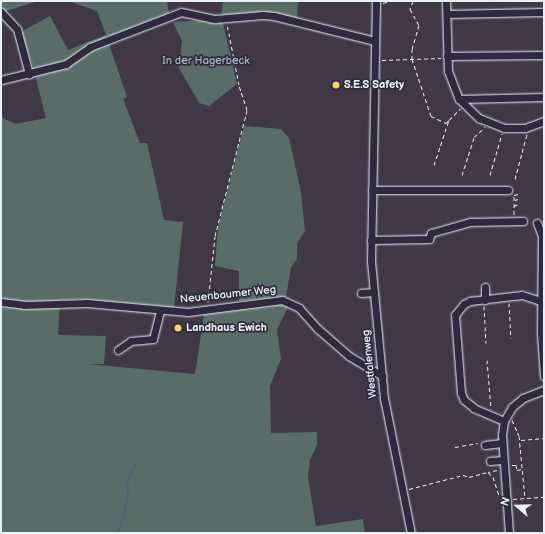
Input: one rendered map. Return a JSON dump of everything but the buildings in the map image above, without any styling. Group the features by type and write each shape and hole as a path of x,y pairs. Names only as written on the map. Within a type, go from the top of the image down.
{"street":[{"path":"446,1 447,57 450,80 459,99 479,118 504,128 529,128 544,121"},
{"name":"Westfalenweg","path":"376,2 371,240 374,292 386,414 411,533"},
{"path":"1,12 17,29 29,74"},
{"path":"1,80 66,64 90,46 181,12 227,19 263,15 274,16 375,42"},
{"path":"447,14 544,12"},
{"path":"447,57 544,55"},
{"path":"459,99 544,97"},
{"path":"372,190 508,190"},
{"path":"371,240 429,239 431,233 470,222 523,221"},
{"path":"537,223 542,236 543,280 541,301 544,376"},
{"path":"484,300 485,287"},
{"path":"361,293 374,292"},
{"path":"504,420 469,405 461,393 454,323 455,315 464,304 484,300 522,295 541,301"},
{"name":"Neuenbaumer Weg","path":"1,302 24,305 87,303 160,311 209,310 272,300 289,302 332,343 382,376"},
{"path":"118,350 131,341 153,339 160,311"},
{"path":"509,533 502,443 504,420 509,412 523,398 544,390"},
{"path":"486,445 502,443"},
{"path":"490,461 504,465"}],"path":[{"path":"376,2 390,1"},
{"path":"413,1 410,9 419,25 412,49 412,59 431,116 446,123 465,105"},
{"path":"209,310 215,236 247,110 236,71 227,19"},
{"path":"375,60 447,57"},
{"path":"434,165 449,120"},
{"path":"462,175 474,136 490,123"},
{"path":"490,175 504,128"},
{"path":"515,179 529,128"},
{"path":"514,222 514,195 519,194"},
{"path":"514,200 518,199"},
{"path":"514,207 518,204"},
{"path":"509,296 510,338"},
{"path":"484,300 486,343"},
{"path":"487,360 492,415"},
{"path":"509,412 520,440 525,498"},
{"path":"520,440 544,438"},
{"path":"455,447 479,443 486,445"},
{"path":"402,490 463,475 469,477 488,472 504,465 516,465 517,470 522,469"},
{"path":"488,472 493,477 499,495 506,496 511,499 544,497"}],"green space":[{"path":"1,1 38,1 3,12"},
{"path":"68,1 167,1 169,13 109,37 106,35 97,11"},
{"path":"223,1 298,1 297,19 221,17"},
{"path":"50,16 68,50 106,35 127,97 123,99 140,143 147,143 164,220 183,222 174,308 85,299 60,300 58,335 106,336 104,364 87,364 195,374 204,314 272,302 289,305 277,330 281,359 270,386 271,433 317,432 317,445 310,460 308,477 316,526 363,519 365,533 1,533 1,115 4,119 16,124 46,118 35,75 57,70 34,70 21,32"},
{"name":"In der Hagerbeck","path":"222,19 237,84 209,106 199,103 179,68 182,41 173,22"},
{"path":"244,126 281,129 289,138 301,192 305,231 297,243 297,259 291,267 286,297 239,301 239,271 215,266 218,227"}],"waterway":[{"path":"117,533 124,517 128,494 127,483 136,463"}],"place":[{"name":"S.E.S Safety","path":"336,85"},
{"name":"Landhaus Ewich","path":"178,328"}]}
